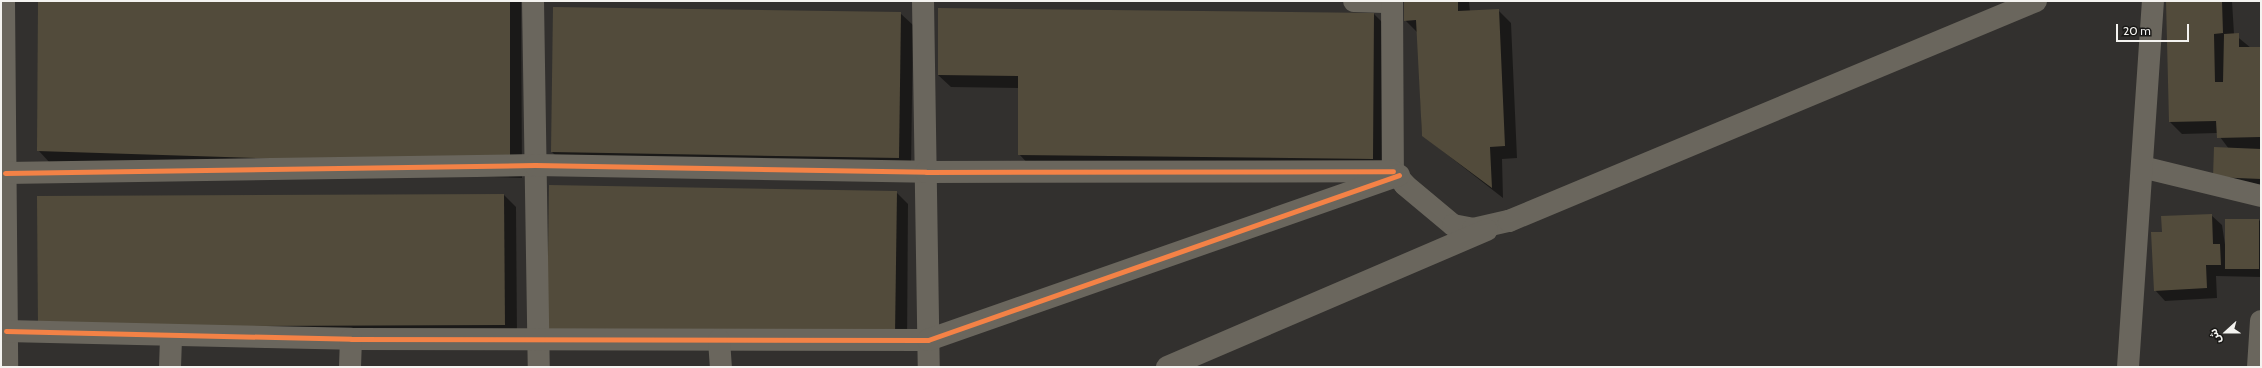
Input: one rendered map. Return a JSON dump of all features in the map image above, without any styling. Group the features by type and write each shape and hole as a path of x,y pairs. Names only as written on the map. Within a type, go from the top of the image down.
{"street":[{"path":"4,1 7,367"},
{"path":"534,1 535,165 539,367"},
{"path":"923,1 929,367"},
{"path":"1354,1 1392,2 1396,173 1405,185 1453,225 1473,229 1509,221"},
{"path":"1167,367 1509,221 2036,1"},
{"path":"2128,367 2153,1"},
{"path":"5,173 535,165 926,172 1396,173"},
{"path":"2142,167 2261,196"},
{"path":"6,331 171,337 539,341 928,340 1396,173"},
{"path":"2258,367 2261,321"},
{"path":"170,367 171,337"},
{"path":"350,367 351,339"},
{"path":"719,340 721,367"}],"building":[{"path":"38,1 510,1 510,166 37,151"},
{"path":"1404,1 1458,1 1458,11 1499,9 1505,146 1490,147 1492,188 1422,136 1416,20 1404,21"},
{"path":"2166,1 2222,1 2223,33 2214,34 2215,82 2223,82 2224,34 2239,33 2239,47 2261,47 2261,137 2217,138 2216,121 2169,122"},
{"path":"553,7 901,12 899,158 551,152"},
{"path":"938,8 1374,13 1373,159 1018,155 1018,76 938,75"},
{"path":"2214,147 2261,149 2261,179 2213,177"},
{"path":"549,185 897,191 895,336 547,331"},
{"path":"504,194 505,325 38,327 37,196"},
{"path":"2212,214 2213,244 2220,244 2221,265 2206,265 2207,288 2154,291 2151,232 2162,232 2161,216"},
{"path":"2225,219 2259,219 2259,269 2225,269"}],"cycle path":[{"path":"5,173 535,165 926,172 1393,171"},
{"path":"6,331 351,339 928,340 1399,175"}]}
